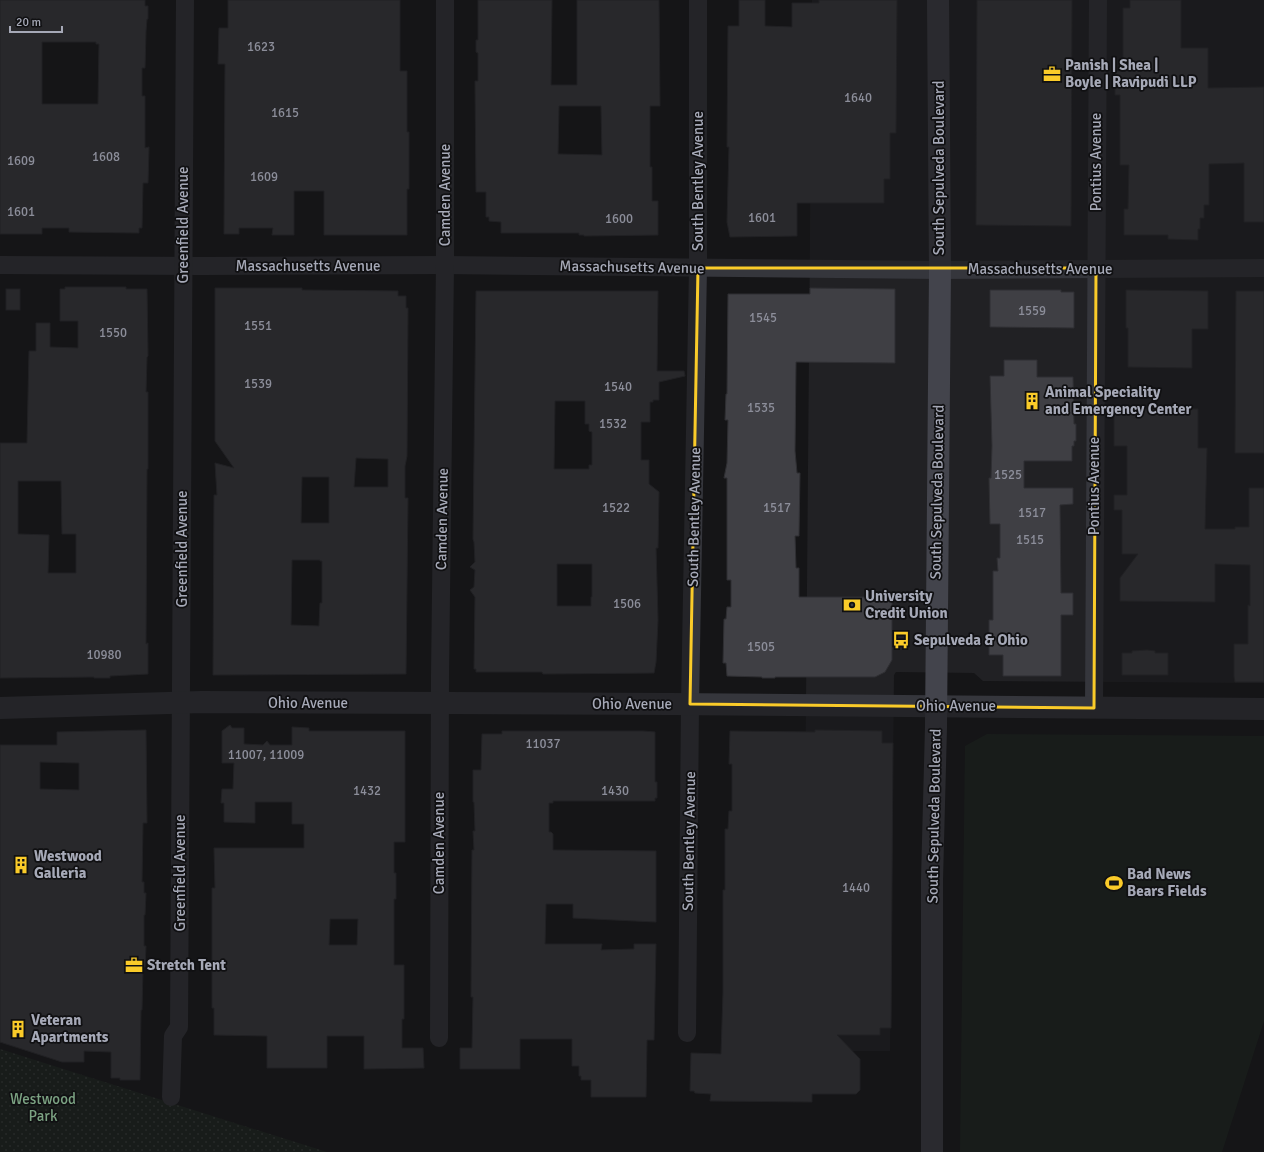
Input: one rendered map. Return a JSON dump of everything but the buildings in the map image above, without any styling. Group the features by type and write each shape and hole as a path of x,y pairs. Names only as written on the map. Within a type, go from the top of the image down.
{"main road":[{"name":"South Sepulveda Boulevard","path":"932,1152 932,880 936,706 940,270 938,0"}],"street":[{"name":"Greenfield Avenue","path":"171,1097 173,1036 179,1027 185,0"},
{"name":"Camden Avenue","path":"439,1038 440,704 445,265 445,0"},
{"name":"South Bentley Avenue","path":"687,1033 690,704 698,268 698,0"},
{"name":"Pontius Avenue","path":"1094,708 1098,0"},
{"name":"Massachusetts Avenue","path":"0,265 445,265 940,270 1264,268"},
{"name":"Ohio Avenue","path":"0,708 181,702 690,704 1264,709"}],"highlighted area":[{"path":"698,268 1096,268 1094,708 690,704"}],"shaded area":[{"path":"812,0 1264,0 1264,683 983,681 974,673 896,672 894,675 890,1051 803,1051"}],"green space":[{"name":"Bad News Bears Fields","path":"987,734 1264,736 1264,1021 1222,1152 960,1152 965,746"},
{"name":"Westwood Park","path":"0,1049 327,1152 0,1152"}],"place":[{"name":"Panish | Shea | Boyle | Ravipudi LLP","path":"1052,74"},
{"name":"Animal Speciality and Emergency Center","path":"1032,401"},
{"name":"University Credit Union","path":"852,605"},
{"name":"Sepulveda & Ohio","path":"901,640"},
{"name":"Westwood Galleria","path":"21,865"},
{"name":"Bad News Bears Fields","path":"1114,883"},
{"name":"Stretch Tent","path":"134,965"},
{"name":"Veteran Apartments","path":"18,1029"}]}
